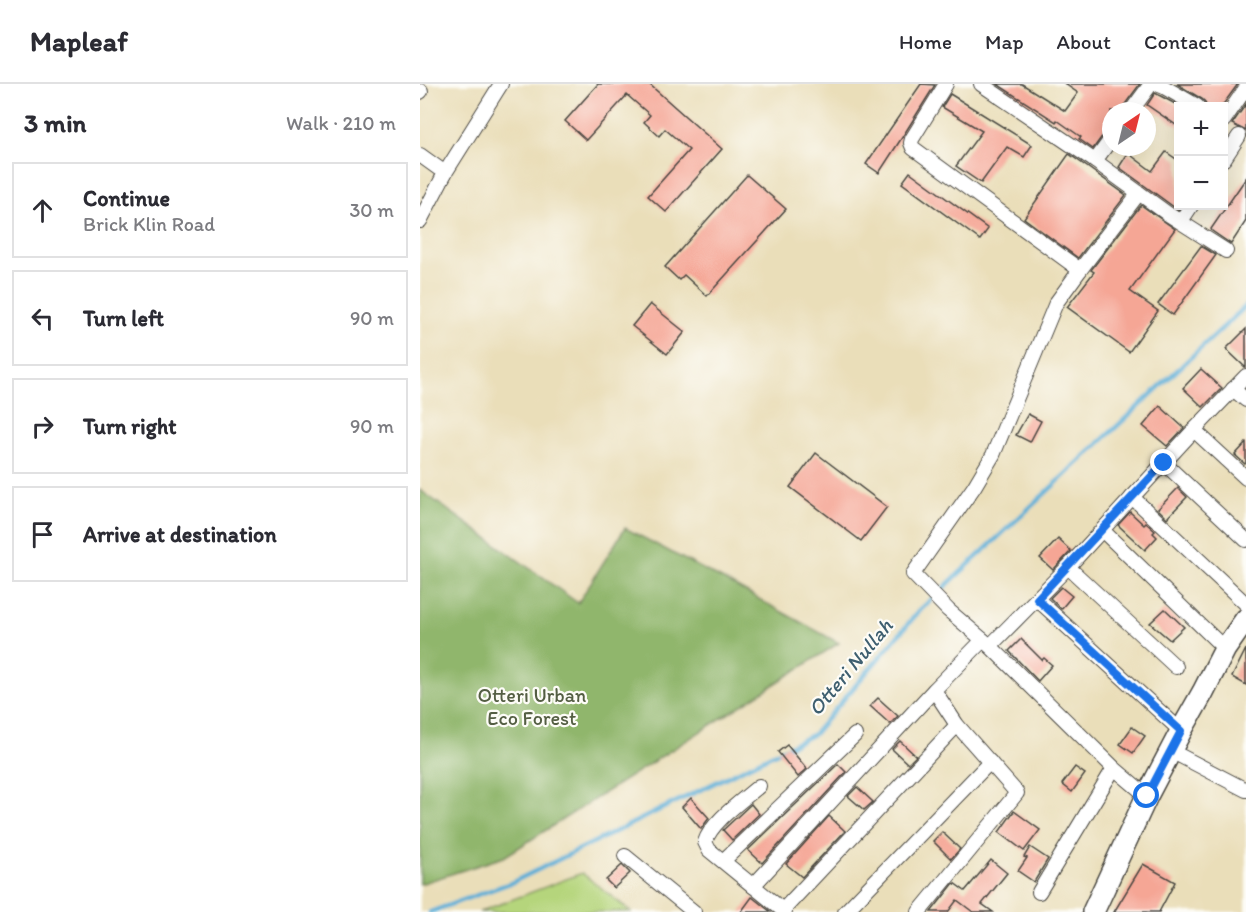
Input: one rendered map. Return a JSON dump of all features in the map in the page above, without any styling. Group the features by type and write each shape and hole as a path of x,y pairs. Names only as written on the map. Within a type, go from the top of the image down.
{"main road":[{"path":"1093,912 1147,796 1225,649 1246,619"}],"street":[{"path":"420,221 445,173 501,84"},
{"path":"946,84 912,139 913,148 1080,270"},
{"path":"981,84 1095,161 1168,214 1226,251"},
{"path":"1138,102 1151,84"},
{"path":"1157,84 1190,102"},
{"path":"1228,115 1246,88"},
{"path":"1226,156 1243,136 1228,124"},
{"path":"1095,161 1102,151"},
{"path":"420,155 445,173"},
{"path":"1139,194 1056,303 993,455 974,487 913,574 1114,768 1147,796"},
{"path":"1181,221 1188,210"},
{"path":"753,886 934,690 1037,599 1246,376"},
{"path":"1233,388 1246,400"},
{"path":"1194,430 1246,478"},
{"path":"1164,463 1246,540"},
{"path":"1132,497 1246,604"},
{"path":"1102,530 1225,649"},
{"path":"1068,567 1176,667"},
{"path":"1037,599 1181,731"},
{"path":"919,912 1017,793 957,725 934,690"},
{"path":"759,786 723,818 708,834 705,842 710,850 784,911 957,725"},
{"path":"723,861 855,735"},
{"path":"1171,751 1246,790"},
{"path":"845,912 990,762"},
{"path":"1039,892 1114,768"},
{"path":"625,856 694,912"}],"green space":[{"name":"Otteri Urban Eco Forest","path":"420,490 578,603 625,528 839,643 504,857 420,884"},
{"path":"582,873 631,912 479,912"}],"building":[{"path":"598,84 649,84 722,149 666,212 648,196 689,150 665,129 659,136 644,122 650,115 627,95 586,140 565,121"},
{"path":"921,84 935,85 879,173 866,164"},
{"path":"997,84 1022,84 1065,111 1078,93 1065,84 1140,84 1127,102 1102,102 1102,136 1093,149 1079,139 1081,137 1057,120 1056,122"},
{"path":"1177,84 1238,84 1225,102 1205,102"},
{"path":"1155,93 1174,103 1174,124 1156,111 1156,102 1149,102"},
{"path":"950,94 1032,145 1024,157 1007,147 981,183 956,166 982,131 942,107"},
{"path":"1246,104 1246,131 1232,124"},
{"path":"1166,152 1174,158 1174,207 1119,167 1126,156 1132,156 1152,171"},
{"path":"1069,154 1126,195 1078,258 1024,218"},
{"path":"910,172 988,229 980,240 902,183"},
{"path":"747,175 786,209 707,296 684,275 679,280 665,267"},
{"path":"1246,178 1246,221 1231,244 1211,229 1224,210 1228,210 1228,204"},
{"path":"1141,205 1175,229 1130,291 1158,311 1129,352 1067,307 1094,272 1091,270"},
{"path":"1201,246 1216,255 1173,315 1158,304"},
{"path":"650,304 685,332 667,354 632,326"},
{"path":"1246,329 1246,367 1245,367 1226,349"},
{"path":"1201,369 1222,388 1203,407 1183,388"},
{"path":"1160,406 1184,428 1167,446 1143,426"},
{"path":"1028,414 1041,421 1030,442 1016,435"},
{"path":"1246,443 1246,463 1245,464 1235,455"},
{"path":"816,453 887,507 861,541 790,487"},
{"path":"1178,488 1187,497 1167,518 1158,509"},
{"path":"1130,512 1144,525 1146,523 1155,531 1153,533 1157,537 1145,550 1118,525"},
{"path":"1058,539 1071,551 1053,570 1040,558"},
{"path":"1061,587 1072,596 1061,609 1050,598"},
{"path":"1165,609 1184,627 1170,640 1150,623"},
{"path":"1021,639 1042,660 1044,658 1052,665 1038,681 1009,651"},
{"path":"1246,649 1246,685 1232,677"},
{"path":"878,698 898,716 890,724 870,706"},
{"path":"1132,727 1145,736 1133,753 1120,744"},
{"path":"900,741 916,756 908,764 892,749"},
{"path":"787,745 807,769 798,777 778,752"},
{"path":"838,764 846,772 762,863 748,850"},
{"path":"1075,767 1085,774 1072,792 1062,784"},
{"path":"857,787 873,802 864,810 848,796"},
{"path":"691,798 709,818 701,829 682,807"},
{"path":"751,804 759,814 732,840 723,830"},
{"path":"1014,811 1040,830 1024,851 999,832"},
{"path":"829,816 845,831 802,877 786,864"},
{"path":"942,832 960,849 951,859 933,841"},
{"path":"1030,847 1048,859 1034,882 1018,871 1027,858 1024,857"},
{"path":"991,860 1007,873 982,904 993,912 973,912 957,900 948,912 931,912 954,883 965,891"},
{"path":"1143,864 1175,882 1159,912 1114,912"},
{"path":"622,865 630,873 614,888 606,880"},
{"path":"752,897 771,912 741,912"}],"waterway":[{"name":"Otteri Nullah","path":"430,912 513,882 814,734 920,610 1246,306"}],"route":[{"path":"1147,796 1181,731 1037,599 1164,463"}]}
